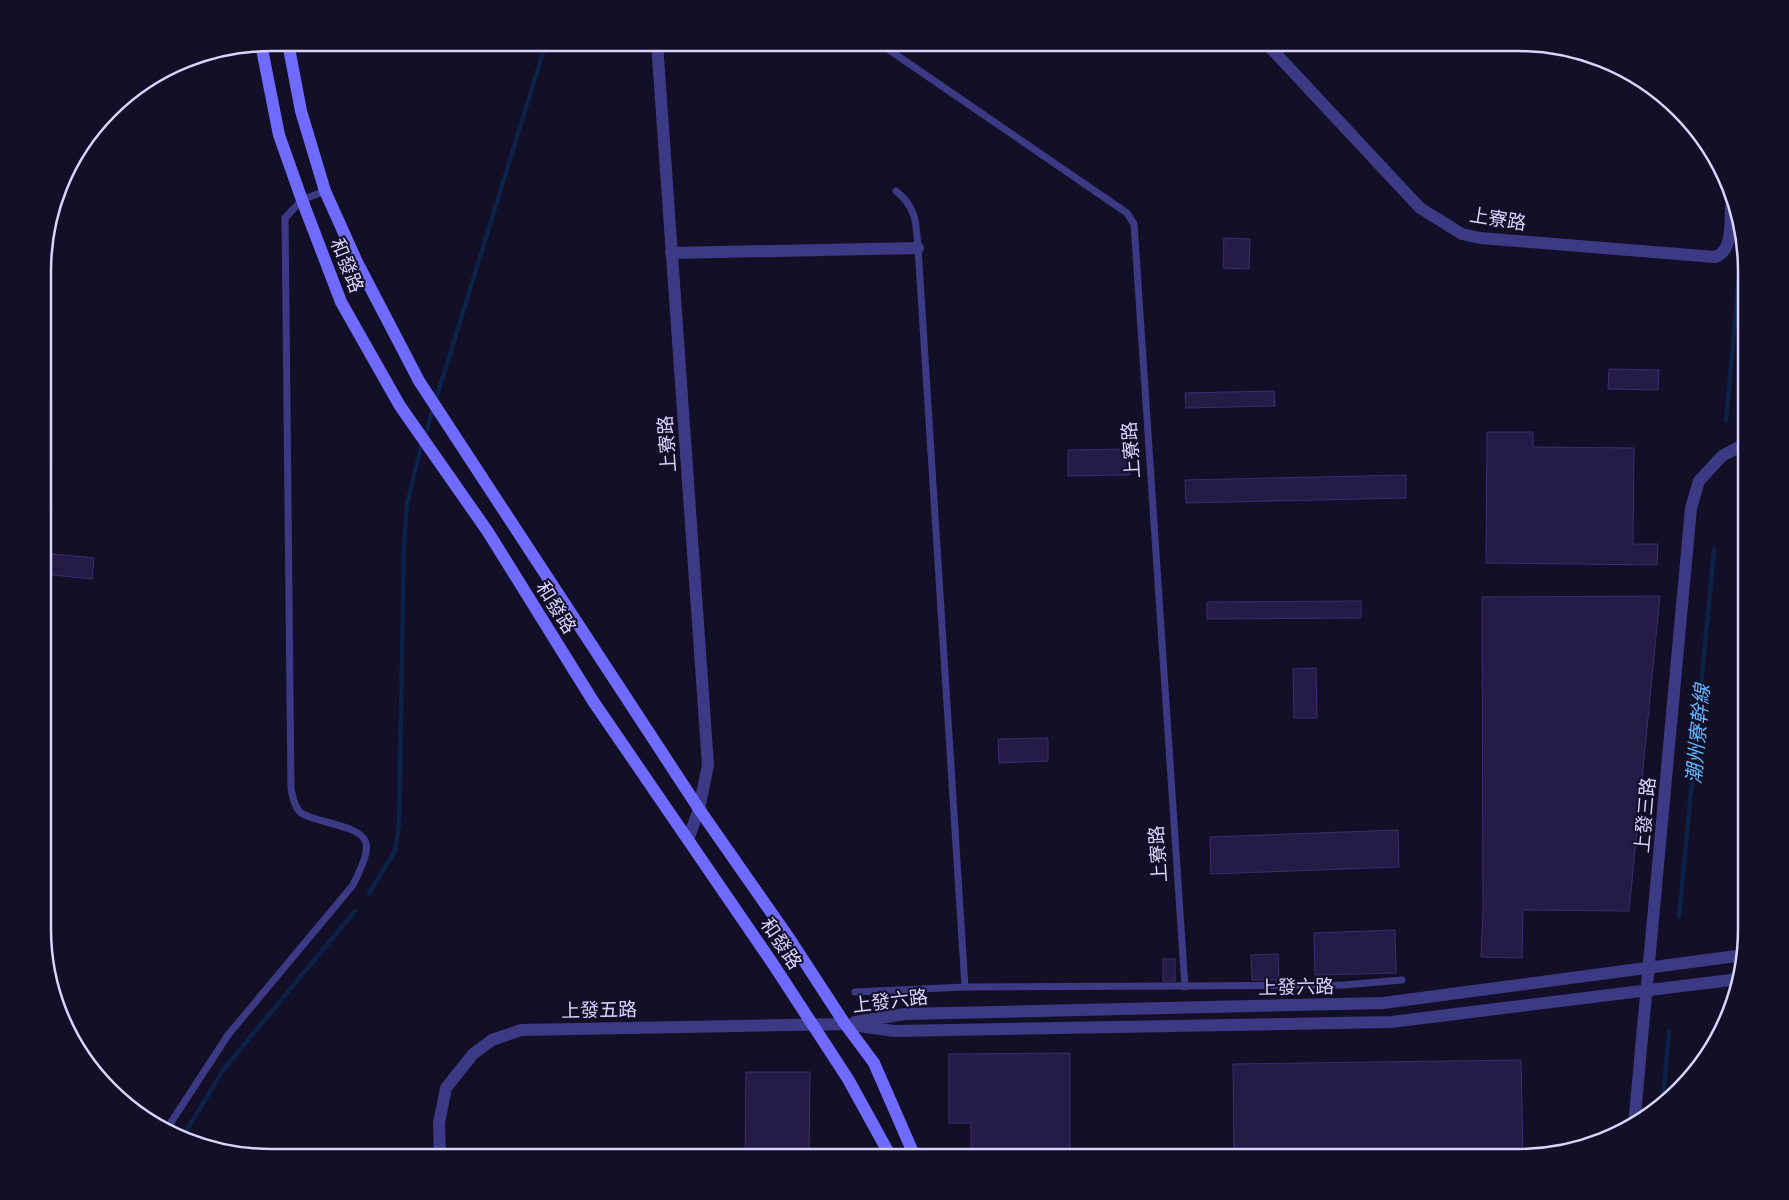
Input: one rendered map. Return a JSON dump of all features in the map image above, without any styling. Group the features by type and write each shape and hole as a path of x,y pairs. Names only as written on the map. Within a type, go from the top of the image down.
{"street":[{"name":"和發路","path":"290,51 301,111 325,191 357,262 419,381 457,442 699,809 879,1072 912,1149"},
{"name":"上寮路","path":"658,51 670,253 708,765 699,809 688,840"},
{"name":"上寮路","path":"1274,51 1420,208 1462,234 1480,238 1715,257 1723,254 1727,247 1730,215"},
{"name":"和發路","path":"262,52 279,135 341,302 400,406 488,532 593,701 848,1079 887,1149"},
{"path":"670,253 918,248"},
{"name":"上發三路","path":"1635,1115 1692,508 1699,481 1722,456 1738,448"},
{"name":"上發六路","path":"845,1024 905,1014 1383,1003 1736,956"},
{"name":"上發六路","path":"845,1024 894,1031 1391,1022 1732,980"},
{"name":"上發五路","path":"440,1149 439,1123 446,1088 473,1054 492,1040 521,1030 845,1024"}],"lane":[{"name":"上寮路","path":"892,51 1127,213 1134,224 1185,987"},
{"path":"170,1124 228,1035 353,885 365,860 367,847 364,836 354,829 300,812 294,803 291,788 285,218 302,200 325,191"},
{"path":"896,191 908,200 915,215 918,248 965,987"},
{"path":"855,992 965,987 1344,985 1402,980"}],"building":[{"path":"1224,238 1250,239 1249,269 1223,268"},
{"path":"1609,369 1659,370 1658,390 1608,389"},
{"path":"1274,391 1275,406 1186,408 1185,393"},
{"path":"1487,432 1533,432 1533,447 1634,448 1633,544 1658,544 1657,565 1486,563"},
{"path":"1129,449 1130,475 1068,476 1068,450"},
{"path":"1406,475 1406,498 1186,503 1185,480"},
{"path":"51,554 94,558 92,579 51,575"},
{"path":"1660,596 1629,911 1523,910 1522,958 1481,957 1483,912 1482,597"},
{"path":"1361,601 1361,618 1207,619 1207,602"},
{"path":"1316,668 1317,718 1294,718 1293,669"},
{"path":"1048,738 1048,761 999,763 998,739"},
{"path":"1398,830 1399,867 1211,874 1210,837"},
{"path":"1395,930 1396,973 1315,975 1314,933"},
{"path":"1278,954 1279,980 1252,980 1251,955"},
{"path":"1163,959 1175,959 1175,981 1163,981"},
{"path":"1070,1053 1070,1149 971,1149 971,1123 949,1123 949,1054"},
{"path":"1521,1060 1523,1149 1234,1149 1233,1064"},
{"path":"746,1072 810,1072 809,1149 745,1149"}],"waterway":[{"path":"425,435 544,51"},
{"name":"潮州寮幹線","path":"1726,421 1738,288"},
{"path":"369,893 395,851 399,825 404,544 407,504 422,443"},
{"name":"潮州寮幹線","path":"1679,917 1714,550"},
{"path":"186,1132 223,1070 355,911"},
{"name":"潮州寮幹線","path":"1663,1094 1669,1031"}]}
